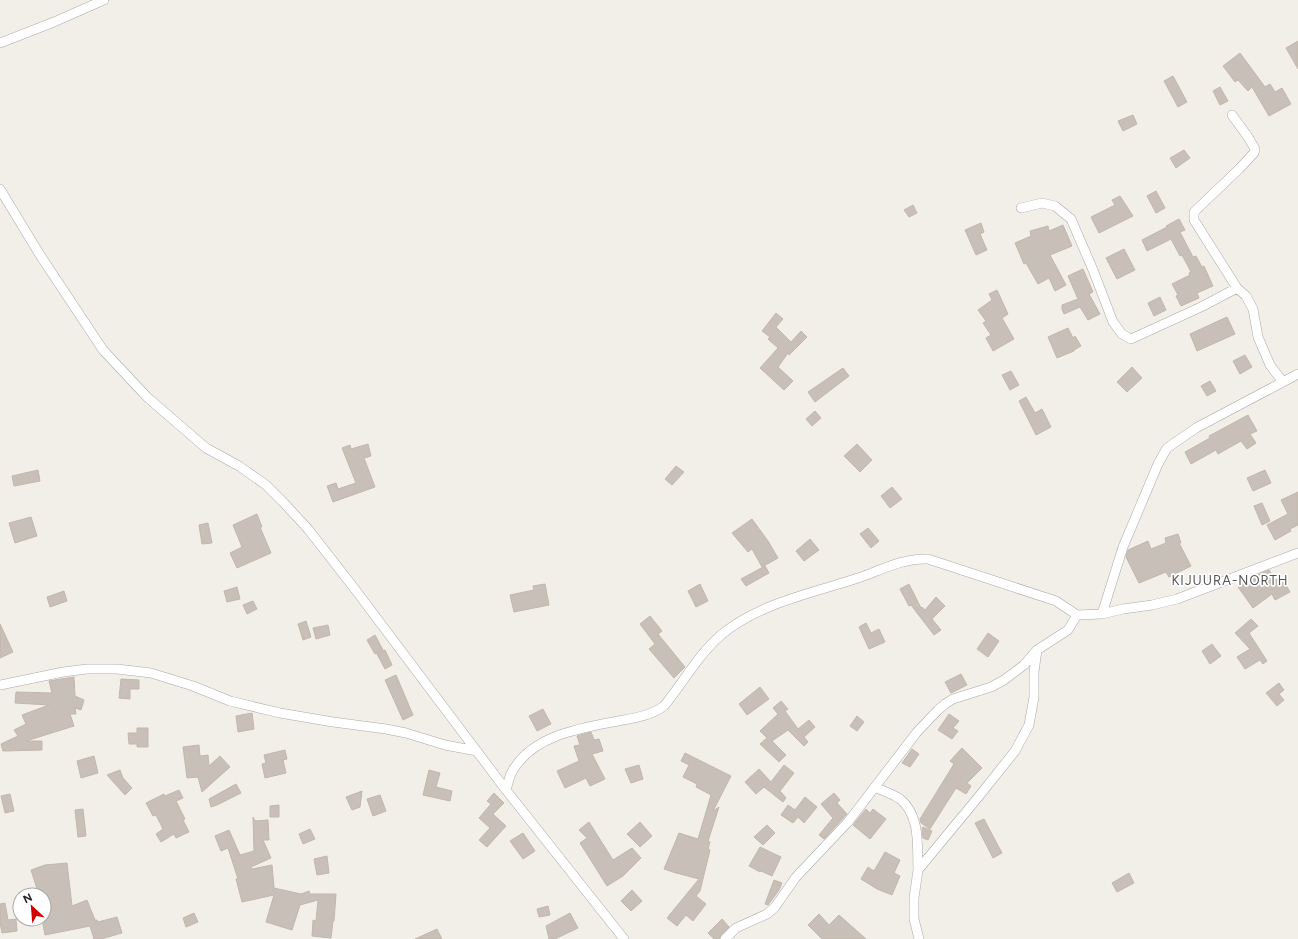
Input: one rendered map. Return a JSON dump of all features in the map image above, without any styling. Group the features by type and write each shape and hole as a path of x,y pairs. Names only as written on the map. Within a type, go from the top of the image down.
{"street":[{"path":"0,43 54,22 104,0"},
{"path":"1232,115 1255,149 1254,153 1194,212 1194,220 1237,288 1246,296 1253,308 1258,337 1270,365 1284,382"},
{"path":"0,189 40,255 103,350 147,397 206,448 238,466 266,485 308,529 506,790 624,939"},
{"path":"1022,208 1042,203 1055,206 1070,219 1093,270 1113,322 1122,334 1131,339 1201,307 1237,288"},
{"path":"1102,614 1122,547 1158,464 1167,448 1196,428 1298,374"},
{"path":"506,790 512,771 520,761 541,744 573,730 643,716 659,710 664,706 708,647 721,635 743,620 792,598 902,562 913,559 928,559 1056,601 1077,615 1102,614 1177,599 1298,554"},
{"path":"726,939 736,928 767,914 775,907 796,877 848,822 917,732 945,704 960,697 990,687 1004,680 1024,665 1037,650 1068,630 1077,615"},
{"path":"918,870 1015,751 1029,725 1034,697 1034,672 1037,650"},
{"path":"0,685 49,674 87,669 117,669 151,673 194,686 230,701 280,713 386,729 406,733 445,745 477,751"},
{"path":"875,787 899,798 912,814 915,821 918,870 914,898 914,919 920,939"}],"building":[{"path":"1298,41 1298,69 1286,48"},
{"path":"1240,53 1265,87 1270,84 1275,92 1282,88 1291,104 1269,116 1252,87 1248,91 1238,80 1235,82 1223,66"},
{"path":"1173,76 1187,102 1178,107 1164,81"},
{"path":"1220,87 1228,101 1220,105 1213,91"},
{"path":"1133,115 1137,124 1123,131 1118,121"},
{"path":"1184,150 1190,158 1176,168 1170,158"},
{"path":"1156,191 1165,208 1156,213 1147,196"},
{"path":"1120,196 1133,216 1099,233 1091,217 1115,205 1112,200"},
{"path":"913,205 917,213 909,217 904,210"},
{"path":"1179,219 1185,230 1180,232 1193,257 1196,256 1202,267 1204,266 1213,286 1197,293 1199,298 1181,306 1176,296 1178,295 1172,284 1190,275 1189,273 1191,272 1182,255 1180,256 1171,239 1147,251 1142,240"},
{"path":"981,223 984,232 980,234 987,250 976,255 965,230"},
{"path":"1063,225 1072,246 1050,255 1066,285 1055,291 1049,278 1038,284 1026,263 1024,264 1015,243 1031,236 1030,231 1048,226 1049,231"},
{"path":"1124,249 1135,270 1117,279 1106,258"},
{"path":"1083,269 1093,292 1089,294 1100,314 1088,320 1080,307 1064,314 1062,309 1062,305 1078,299 1068,276"},
{"path":"997,290 1008,314 1002,318 1014,339 993,351 986,338 991,335 983,323 986,321 978,310 992,300 989,294"},
{"path":"1160,297 1166,310 1154,316 1148,303"},
{"path":"776,313 783,319 776,327 791,342 801,331 807,337 789,355 788,353 778,367 793,381 784,390 760,368 778,348 768,339 770,337 762,331"},
{"path":"1227,317 1235,334 1197,351 1190,334"},
{"path":"1068,328 1073,338 1075,336 1081,346 1074,351 1057,358 1048,337"},
{"path":"1245,355 1252,367 1240,374 1233,361"},
{"path":"1132,367 1142,378 1127,392 1117,382"},
{"path":"843,368 849,376 815,402 808,392"},
{"path":"1011,371 1019,385 1010,390 1002,375"},
{"path":"1210,381 1216,391 1207,396 1201,386"},
{"path":"1026,397 1035,413 1042,409 1051,427 1036,435 1019,401"},
{"path":"815,411 821,418 812,426 806,419"},
{"path":"1248,415 1257,431 1250,434 1256,443 1247,449 1241,441 1218,454 1216,450 1191,464 1185,452 1210,438 1209,436"},
{"path":"368,444 371,456 364,458 375,487 333,502 327,486 336,483 338,489 356,483 342,448 350,445 351,449"},
{"path":"857,444 872,460 860,472 844,456"},
{"path":"676,466 684,472 672,485 665,479"},
{"path":"38,470 40,481 14,486 12,476"},
{"path":"1265,470 1271,483 1253,491 1247,478"},
{"path":"892,487 902,499 890,508 881,496"},
{"path":"1298,492 1298,525 1290,529 1291,531 1275,540 1267,525 1288,514 1281,500"},
{"path":"1262,503 1270,521 1262,525 1254,506"},
{"path":"257,514 262,527 260,527 271,553 237,568 230,553 242,547 233,525"},
{"path":"31,517 37,536 15,543 9,523"},
{"path":"752,519 778,558 762,567 752,549 748,552 732,533"},
{"path":"208,523 212,543 202,544 199,525"},
{"path":"868,528 879,541 871,548 860,534"},
{"path":"1178,534 1181,543 1179,543 1191,566 1169,577 1166,572 1139,583 1126,557 1128,550 1148,541 1151,549 1166,543 1165,538"},
{"path":"810,539 819,550 804,561 796,551"},
{"path":"765,566 769,573 746,586 741,579"},
{"path":"1269,570 1276,580 1281,576 1290,592 1275,600 1272,594 1253,608 1238,587 1252,577"},
{"path":"545,584 549,605 514,612 510,595 534,590 533,586"},
{"path":"700,584 708,601 696,607 688,591"},
{"path":"909,584 921,608 922,607 925,610 936,597 945,606 932,619 941,630 934,635 911,605 909,606 900,589"},
{"path":"237,587 240,599 227,602 224,591"},
{"path":"64,591 67,601 50,607 47,597"},
{"path":"253,601 257,609 247,614 243,605"},
{"path":"650,616 662,631 658,634 685,667 674,678 649,649 655,644 640,624"},
{"path":"1251,619 1258,626 1249,633 1267,661 1263,664 1260,660 1245,669 1237,657 1250,649 1235,633"},
{"path":"306,621 311,637 303,640 298,624"},
{"path":"866,623 871,633 879,629 885,642 869,649 859,627"},
{"path":"0,624 13,652 0,658"},
{"path":"328,625 330,635 316,639 313,628"},
{"path":"988,633 999,641 988,657 977,649"},
{"path":"375,635 383,650 375,654 367,640"},
{"path":"1212,644 1221,656 1210,664 1202,651"},
{"path":"385,650 392,665 385,669 377,654"},
{"path":"961,674 967,685 951,693 945,682"},
{"path":"396,675 413,715 403,720 385,680"},
{"path":"74,677 75,696 84,700 81,710 75,708 76,714 70,714 74,726 26,741 42,741 42,750 3,751 1,744 18,736 14,730 26,724 22,715 49,705 15,703 16,692 52,693 49,681"},
{"path":"121,679 139,680 139,689 130,689 130,699 119,698"},
{"path":"1279,683 1284,690 1279,694 1284,700 1277,706 1266,693"},
{"path":"760,687 769,699 747,715 739,704"},
{"path":"781,701 788,709 785,711 798,729 809,720 815,727 804,737 808,742 804,746 788,730 772,741 786,755 779,762 760,744 767,738 760,731 778,714 773,708"},
{"path":"543,709 551,724 537,731 529,716"},
{"path":"252,713 254,729 238,732 236,716"},
{"path":"949,714 959,721 953,728 958,731 952,739 938,730"},
{"path":"857,716 864,722 857,731 850,726"},
{"path":"137,728 148,728 148,747 137,747 137,744 129,744 128,733 137,733"},
{"path":"591,732 594,740 599,739 603,751 592,754 605,779 590,786 586,778 565,788 557,771 579,761 574,746 580,745 577,736"},
{"path":"199,745 200,756 208,755 209,766 220,756 230,767 202,792 198,777 187,778 183,747"},
{"path":"962,748 982,768 967,783 971,786 966,794 956,788 930,829 921,823 920,819 954,764 950,761"},
{"path":"912,749 919,754 910,767 902,763"},
{"path":"285,750 287,759 283,760 286,773 265,778 262,764 266,763 264,755"},
{"path":"685,753 731,776 713,811 719,807 708,841 710,842 708,849 710,850 700,891 696,896 706,904 693,921 686,915 677,926 667,918 699,879 664,869 679,833 698,839 711,795 696,787 697,784 683,777 689,765 681,761"},
{"path":"94,756 98,773 81,778 77,761"},
{"path":"639,765 643,779 631,783 625,769"},
{"path":"784,765 794,773 780,791 786,798 783,802 764,787 756,794 745,782 759,769 771,782"},
{"path":"120,770 123,778 132,788 125,795 107,775"},
{"path":"429,770 440,773 436,787 452,791 450,801 423,795"},
{"path":"236,784 241,793 211,807 209,799"},
{"path":"179,790 183,798 176,801 185,819 183,820 189,832 176,838 174,834 161,842 156,834 163,829 156,815 153,816 146,803 164,794 165,796"},
{"path":"362,791 360,807 352,810 346,797"},
{"path":"494,793 504,803 493,814 506,826 487,847 479,840 490,828 479,818 491,804 487,801"},
{"path":"834,793 840,800 837,803 847,814 824,839 819,835 833,818 821,804"},
{"path":"10,794 14,811 5,813 1,796"},
{"path":"380,795 386,811 373,816 367,799"},
{"path":"805,797 817,807 804,823 798,817 793,823 781,815 788,805 795,810"},
{"path":"279,805 279,817 270,817 270,806"},
{"path":"83,809 86,836 78,837 75,810"},
{"path":"866,809 870,813 873,809 886,819 870,839 853,825"},
{"path":"253,817 255,821 268,820 269,840 263,840 271,858 251,867 252,869 272,865 274,888 301,894 309,891 310,894 336,894 331,938 312,936 313,920 316,921 318,900 300,905 292,930 266,922 274,895 242,902 236,879 238,879 228,848 221,851 215,836 229,830 240,855 254,851"},
{"path":"984,819 1002,853 993,858 975,823"},
{"path":"589,822 613,860 632,848 641,858 623,876 607,886 580,843 587,838 579,830"},
{"path":"640,822 652,836 640,847 627,834"},
{"path":"767,825 775,833 763,845 754,837"},
{"path":"923,827 932,831 928,840 923,838"},
{"path":"310,829 315,839 303,844 299,834"},
{"path":"523,833 535,851 523,859 510,841"},
{"path":"760,847 781,857 772,876 749,866"},
{"path":"885,852 900,860 894,873 900,876 892,895 877,889 861,879 868,867 874,871"},
{"path":"327,856 329,873 317,875 314,859"},
{"path":"67,863 72,906 87,900 95,920 98,922 117,917 122,933 101,939 94,939 90,926 45,935 44,927 52,927 52,887 36,887 31,870 45,865"},
{"path":"1129,873 1134,883 1117,892 1112,883"},
{"path":"774,880 782,883 779,890 768,905 765,904"},
{"path":"632,890 642,901 631,911 621,901"},
{"path":"5,903 8,920 12,920 12,927 17,927 17,931 2,933 0,923 0,904"},
{"path":"548,906 550,915 539,917 537,909"},
{"path":"194,913 198,922 186,927 183,918"},
{"path":"570,913 578,928 555,939 549,939 546,926"},
{"path":"819,914 829,925 839,915 866,939 822,939 808,925"},
{"path":"722,919 729,927 719,939 714,939 708,933"},
{"path":"437,929 442,939 415,939"}],"district":[{"name":"KIJUURA-NORTH","path":"1230,580"}]}
